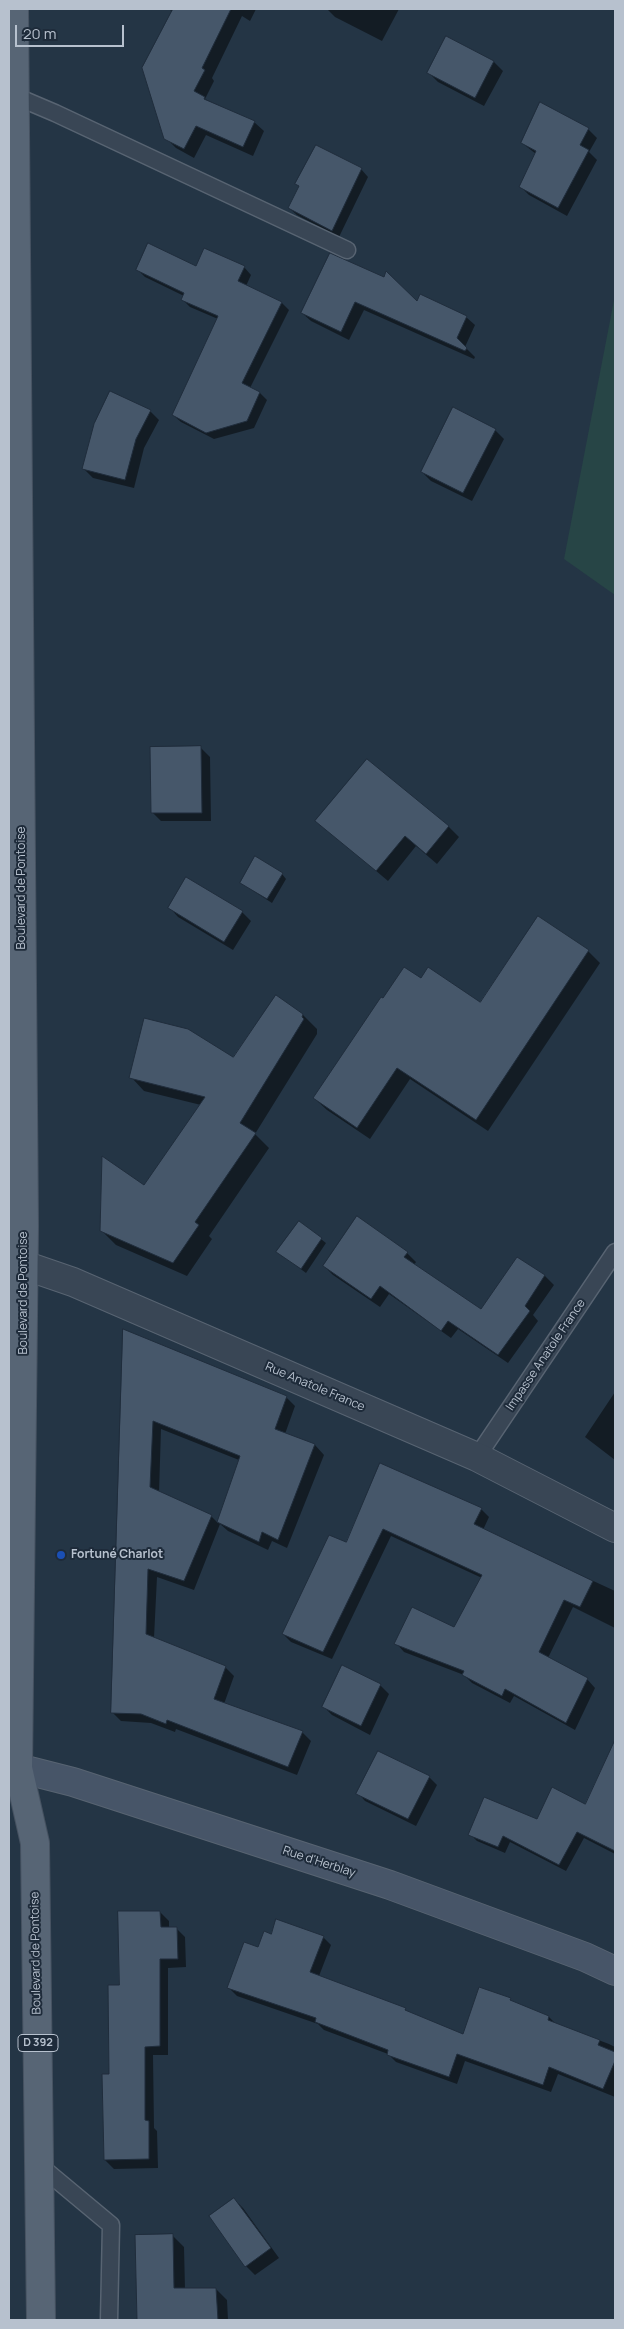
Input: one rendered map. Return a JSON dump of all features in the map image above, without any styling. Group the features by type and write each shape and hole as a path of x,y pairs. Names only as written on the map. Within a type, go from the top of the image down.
{"main road":[{"name":"Boulevard de Pontoise","path":"14,9 16,1263 12,1773 35,1843 42,2320"},
{"name":"Rue d'Herblay","path":"12,1773 74,1782 390,1885 585,1957 615,1971"}],"street":[{"name":"Rue Anatole France","path":"16,1263 73,1282 477,1457 615,1528"}],"lane":[{"path":"15,96 56,113 347,250"},
{"name":"Impasse Anatole France","path":"477,1457 615,1252"},
{"path":"39,2166 111,2225 109,2320"}],"green space":[{"path":"615,295 615,595 564,559"}],"building":[{"path":"173,9 231,9 202,68 205,70 194,91 205,97 204,99 255,121 243,147 196,126 184,149 164,139 142,68"},
{"path":"446,36 494,61 475,98 427,73"},
{"path":"540,102 589,128 580,145 589,150 558,208 519,187 536,151 521,143"},
{"path":"316,145 362,168 332,231 288,208 299,186 295,184"},
{"path":"148,243 196,266 204,248 245,266 238,281 282,302 242,383 260,392 247,421 206,433 172,415 218,316 181,300 184,293 136,270"},
{"path":"330,253 384,277 386,271 417,301 420,294 467,316 457,338 467,348 465,351 355,302 341,332 301,313"},
{"path":"110,391 151,410 136,439 125,480 82,469 94,424"},
{"path":"453,407 496,429 463,493 421,472"},
{"path":"201,746 202,813 151,813 150,747"},
{"path":"367,759 449,826 426,854 405,836 376,871 315,821"},
{"path":"255,856 283,873 267,899 240,883"},
{"path":"186,877 243,911 224,942 168,908"},
{"path":"538,916 589,950 476,1120 397,1068 357,1128 313,1098 381,997 383,998 404,967 421,978 428,967 480,1002"},
{"path":"276,995 303,1014 302,1017 304,1019 240,1123 256,1133 195,1222 199,1225 173,1263 100,1231 102,1156 144,1185 205,1097 129,1078 144,1018 188,1029 233,1057"},
{"path":"357,1216 408,1252 404,1257 481,1309 517,1257 545,1275 525,1306 530,1311 498,1355 448,1321 441,1331 380,1286 371,1299 323,1266"},
{"path":"299,1221 322,1238 301,1269 276,1252"},
{"path":"123,1329 287,1396 275,1429 315,1444 278,1540 262,1532 259,1542 217,1522 240,1456 153,1421 150,1487 212,1515 184,1581 148,1569 146,1634 226,1666 214,1699 303,1731 288,1767 167,1720 166,1724 141,1714 111,1713"},
{"path":"380,1463 482,1508 474,1524 593,1581 580,1607 564,1600 539,1652 588,1678 566,1723 505,1689 502,1696 462,1675 464,1671 394,1644 412,1607 454,1627 482,1575 383,1529 323,1652 282,1634 329,1535 346,1542"},
{"path":"342,1665 381,1684 361,1726 322,1707"},
{"path":"615,1740 615,1851 577,1832 559,1865 503,1836 498,1847 468,1835 484,1797 537,1819 552,1787 585,1804"},
{"path":"378,1751 430,1776 408,1819 356,1794"},
{"path":"118,1911 160,1911 161,1927 177,1927 178,1959 160,1959 160,2046 145,2047 145,2120 149,2121 149,2159 104,2160 102,2074 109,2074 108,1985 119,1985"},
{"path":"276,1919 324,1936 310,1972 406,2008 405,2010 463,2034 479,1987 511,1998 510,2000 549,2016 548,2020 600,2040 598,2045 615,2052 615,2061 603,2089 549,2067 543,2085 457,2054 449,2077 387,2055 388,2050 315,2022 316,2018 227,1988 244,1942 258,1947 264,1931 271,1934"},
{"path":"234,2198 271,2248 245,2267 209,2216"},
{"path":"173,2234 174,2288 216,2288 218,2320 137,2320 135,2235"}],"place":[{"name":"Fortuné Charlot","path":"61,1555"}]}
